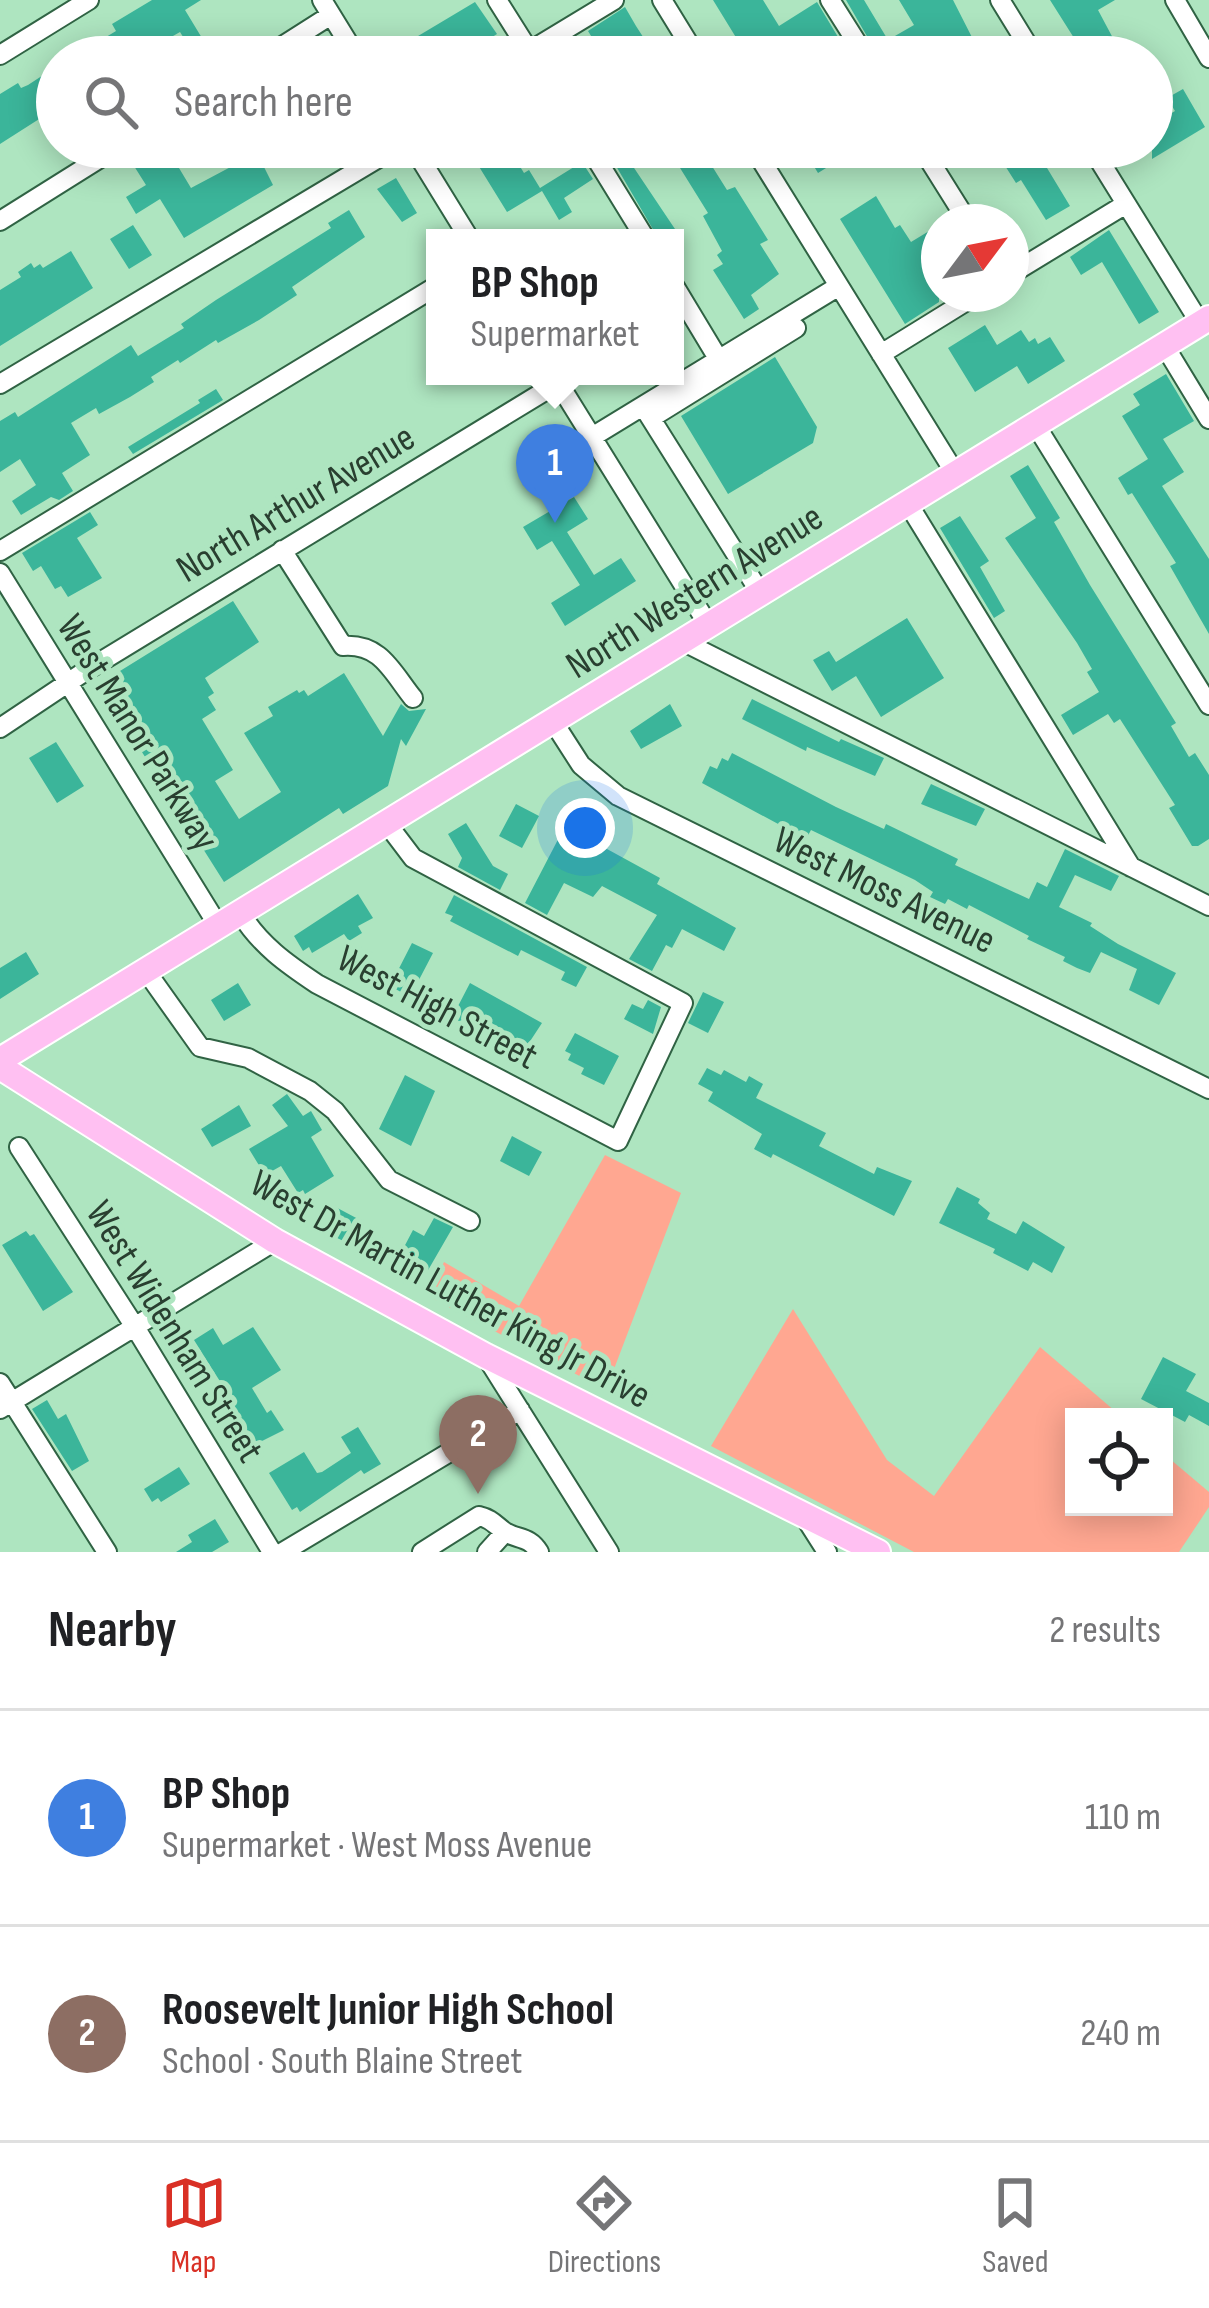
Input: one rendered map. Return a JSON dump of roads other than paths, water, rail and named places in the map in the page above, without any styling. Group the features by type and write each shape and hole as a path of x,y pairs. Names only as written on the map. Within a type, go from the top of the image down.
{"main road":[{"name":"North Western Avenue","path":"0,1064 1204,321"},
{"name":"West Dr Martin Luther King Jr Drive","path":"0,1064 275,1241 486,1356 878,1552"}],"street":[{"path":"0,55 89,0"},
{"path":"497,0 517,36"},
{"path":"558,36 614,0"},
{"path":"662,0 685,36"},
{"path":"830,0 853,36"},
{"path":"1000,0 1022,36"},
{"path":"1175,0 1209,58"},
{"path":"292,36 327,8 344,36"},
{"path":"0,221 85,168"},
{"path":"0,385 362,168"},
{"path":"426,168 463,229"},
{"path":"602,168 639,229"},
{"path":"766,168 955,473"},
{"path":"934,168 957,204"},
{"path":"1104,168 1204,321"},
{"path":"1029,263 1126,204"},
{"path":"647,412 719,360 839,286"},
{"path":"0,551 426,292"},
{"path":"684,301 719,360"},
{"path":"881,354 949,312"},
{"path":"592,437 647,412 796,328"},
{"path":"1164,345 1209,419"},
{"name":"North Arthur Avenue","path":"0,728 546,385"},
{"path":"560,385 709,626"},
{"path":"647,412 761,594"},
{"path":"1035,424 1209,705"},
{"path":"907,502 1130,867"},
{"path":"282,550 343,646 360,645 382,655 413,698"},
{"name":"West Manor Parkway","path":"0,573 69,685 230,921"},
{"path":"684,642 1209,906"},
{"name":"West Moss Avenue","path":"554,723 581,765 618,796 1209,1089"},
{"name":"West High Street","path":"230,921 252,932 277,957 317,984 618,1141 683,1003 413,858 388,824"},
{"path":"146,971 200,1047 248,1058 310,1090 335,1111 389,1180 470,1221"},
{"name":"West Widenham Street","path":"19,1147 272,1552"},
{"path":"6,1406 275,1241"},
{"path":"486,1356 610,1552"},
{"path":"0,1383 6,1406 107,1552"},
{"path":"284,1552 520,1410"},
{"path":"422,1552 479,1516 505,1532 527,1538 539,1552"},
{"path":"806,1519 827,1552"},
{"path":"487,1552 505,1532"}],"place":[{"name":"BP Shop","path":"555,523"},
{"name":"Roosevelt Junior High School","path":"478,1494"}]}
